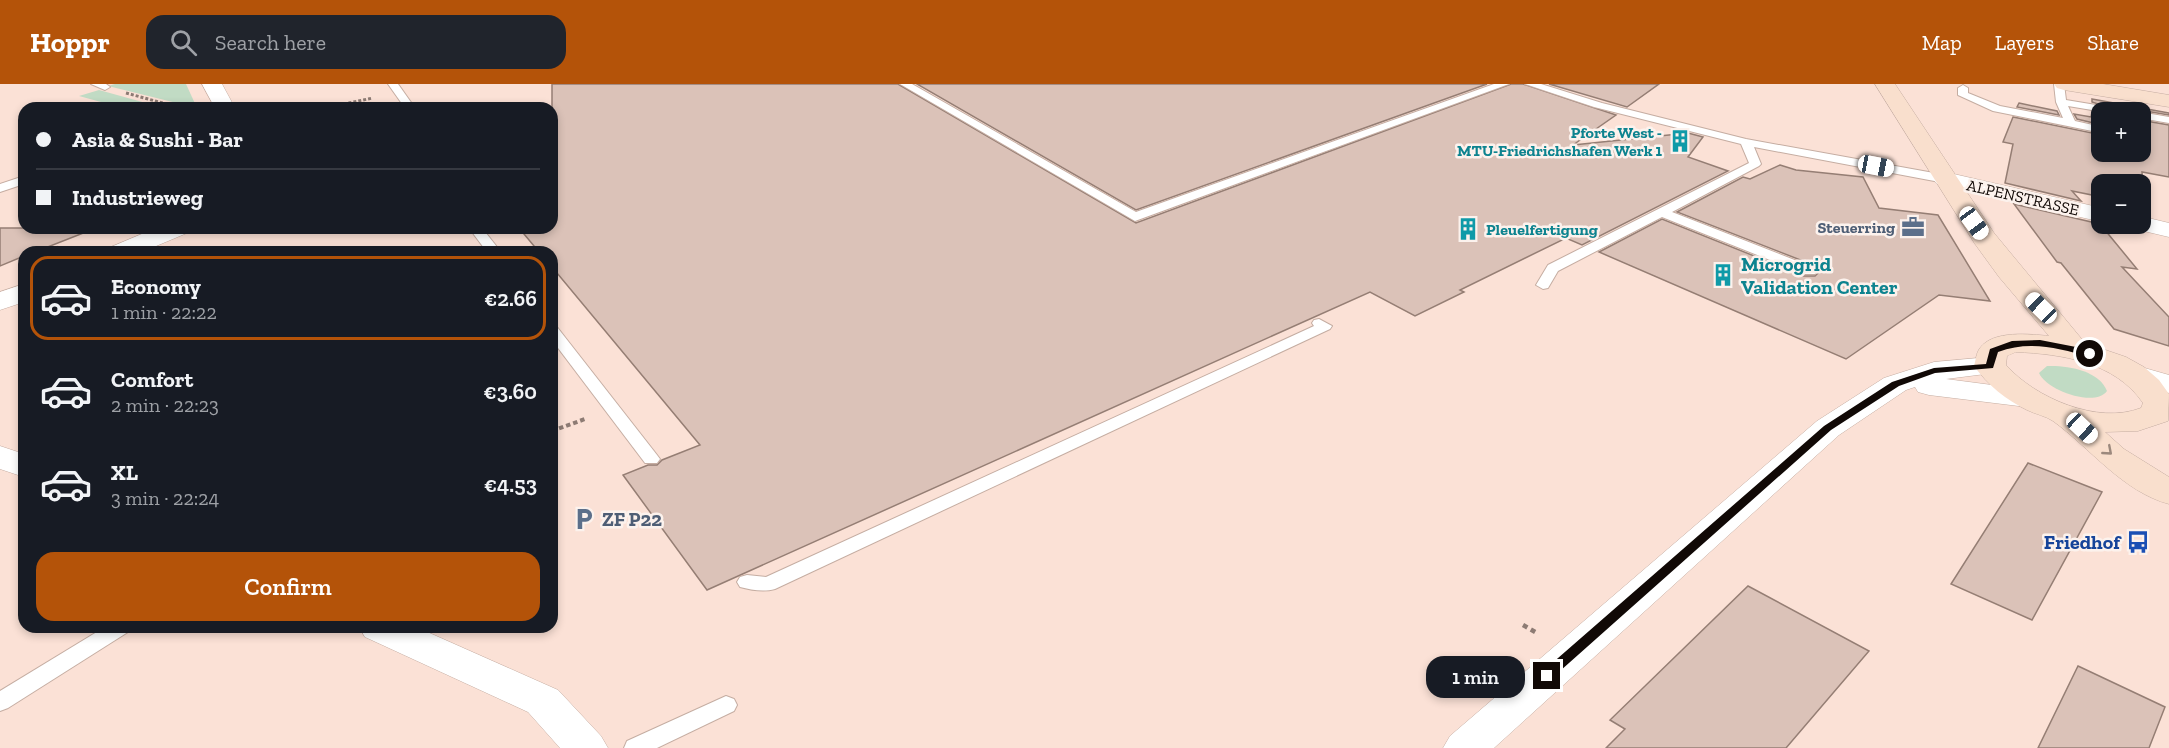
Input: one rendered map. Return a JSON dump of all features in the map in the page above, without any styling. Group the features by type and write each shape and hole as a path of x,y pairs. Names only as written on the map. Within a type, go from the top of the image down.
{"main road":[{"path":"1885,84 1960,204 2026,293 2057,323 2073,348"},
{"path":"2062,93 2116,89 2169,101"},
{"path":"2012,343 2022,320 2026,293"},
{"path":"2012,343 2040,343 2073,348 2107,360 2134,374 2152,389 2160,403 2165,401 2156,414 2137,421 2102,421 2063,413 2027,398 1997,377 1990,366 1993,351 2012,343"},
{"path":"2063,413 2112,456 2169,492"},
{"path":"2127,422 2147,460 2169,492"}],"street":[{"path":"212,84 222,102"},
{"name":"ALPENSTRASSE","path":"1945,178 2091,212"},
{"path":"2151,226 2169,230"},
{"path":"134,246 164,234"},
{"path":"0,302 18,294"},
{"path":"1465,748 1828,428 1895,384 1934,371 1990,366"},
{"path":"1895,384 1956,388 2027,398"},
{"path":"0,456 18,464"},
{"path":"392,633 543,701 586,748"}],"lane":[{"path":"393,84 406,102"},
{"path":"905,84 1147,224"},
{"path":"1135,217 1504,84"},
{"path":"1530,84 1598,105 1746,142 1945,178"},
{"path":"2059,84 2071,123"},
{"path":"1963,88 1963,94 1997,109 2091,128"},
{"path":"2062,93 2091,107"},
{"path":"2151,117 2169,120"},
{"path":"1543,285 1553,268 1755,164 1746,142"},
{"path":"0,188 18,182"},
{"path":"1661,212 1810,271"},
{"path":"747,582 768,584 1325,326 1319,322"},
{"path":"558,338 651,459"},
{"path":"0,702 111,633"},
{"path":"635,748 726,705"}],"path":[{"path":"100,85 160,102"},
{"path":"354,102 374,98"},
{"path":"558,429 593,416"},
{"path":"1523,624 1536,632"}],"green space":[{"path":"115,84 186,84 194,102 173,102 108,86"},
{"path":"99,90 142,102 101,102 79,96"},
{"path":"2047,366 2081,370 2097,378 2107,391 2101,396 2092,398 2060,391 2043,379 2039,373"}],"building":[{"path":"552,84 898,84 1136,223 1511,84 1523,84 1616,115 1573,145 1688,133 1703,137 1688,157 1728,171 1582,245 1566,238 1460,290 1464,292 1415,316 1370,292 707,590 623,475 648,465 657,465 662,460 700,445 558,274 558,246 534,246 524,234 558,234 558,102 552,102"},
{"path":"917,84 1487,84 1136,210"},
{"path":"1549,84 1659,84 1627,107"},
{"path":"2092,99 2108,102 2092,102"},
{"path":"2019,103 2057,111 2059,115 2017,107"},
{"path":"2151,110 2169,113 2169,115 2151,112"},
{"path":"2074,114 2091,117 2091,122 2077,119"},
{"path":"2013,117 2091,133 2091,162 2151,162 2151,122 2169,125 2169,177 2142,172 2142,174 2091,174 2091,195 2072,191 2081,201 2005,183 2013,144 2003,142"},
{"path":"1780,165 1796,170 1863,177 1879,208 1938,215 1990,301 1939,295 1846,359 1599,252 1662,219 1804,276 1815,276 1819,272 1816,266 1677,212 1743,177 1750,179"},
{"path":"2014,204 2091,222 2091,234 2108,234 2137,269 2122,267 2169,317 2169,346 2114,329 2061,263 2057,262"},
{"path":"0,228 18,228 18,234 81,234 50,246 18,246 18,258 0,266"},
{"path":"2028,463 2102,492 2032,620 1951,584"},
{"path":"1748,586 1869,651 1786,748 1606,748 1625,729 1610,720"},
{"path":"2078,666 2165,707 2149,748 2038,748"}],"place":[{"name":"Pforte West - MTU-Friedrichshafen Werk 1","path":"1680,141"},
{"name":"Steuerring","path":"1913,227"},
{"name":"Pleuelfertigung","path":"1468,229"},
{"name":"Microgrid Validation Center","path":"1723,275"},
{"name":"ZF P22","path":"584,519"},
{"name":"Friedhof","path":"2138,542"}],"route":[{"path":"1547,676 1828,428 1895,384 1934,371 1990,366 1993,351 2012,343 2040,343 2073,348 2090,354"}]}
